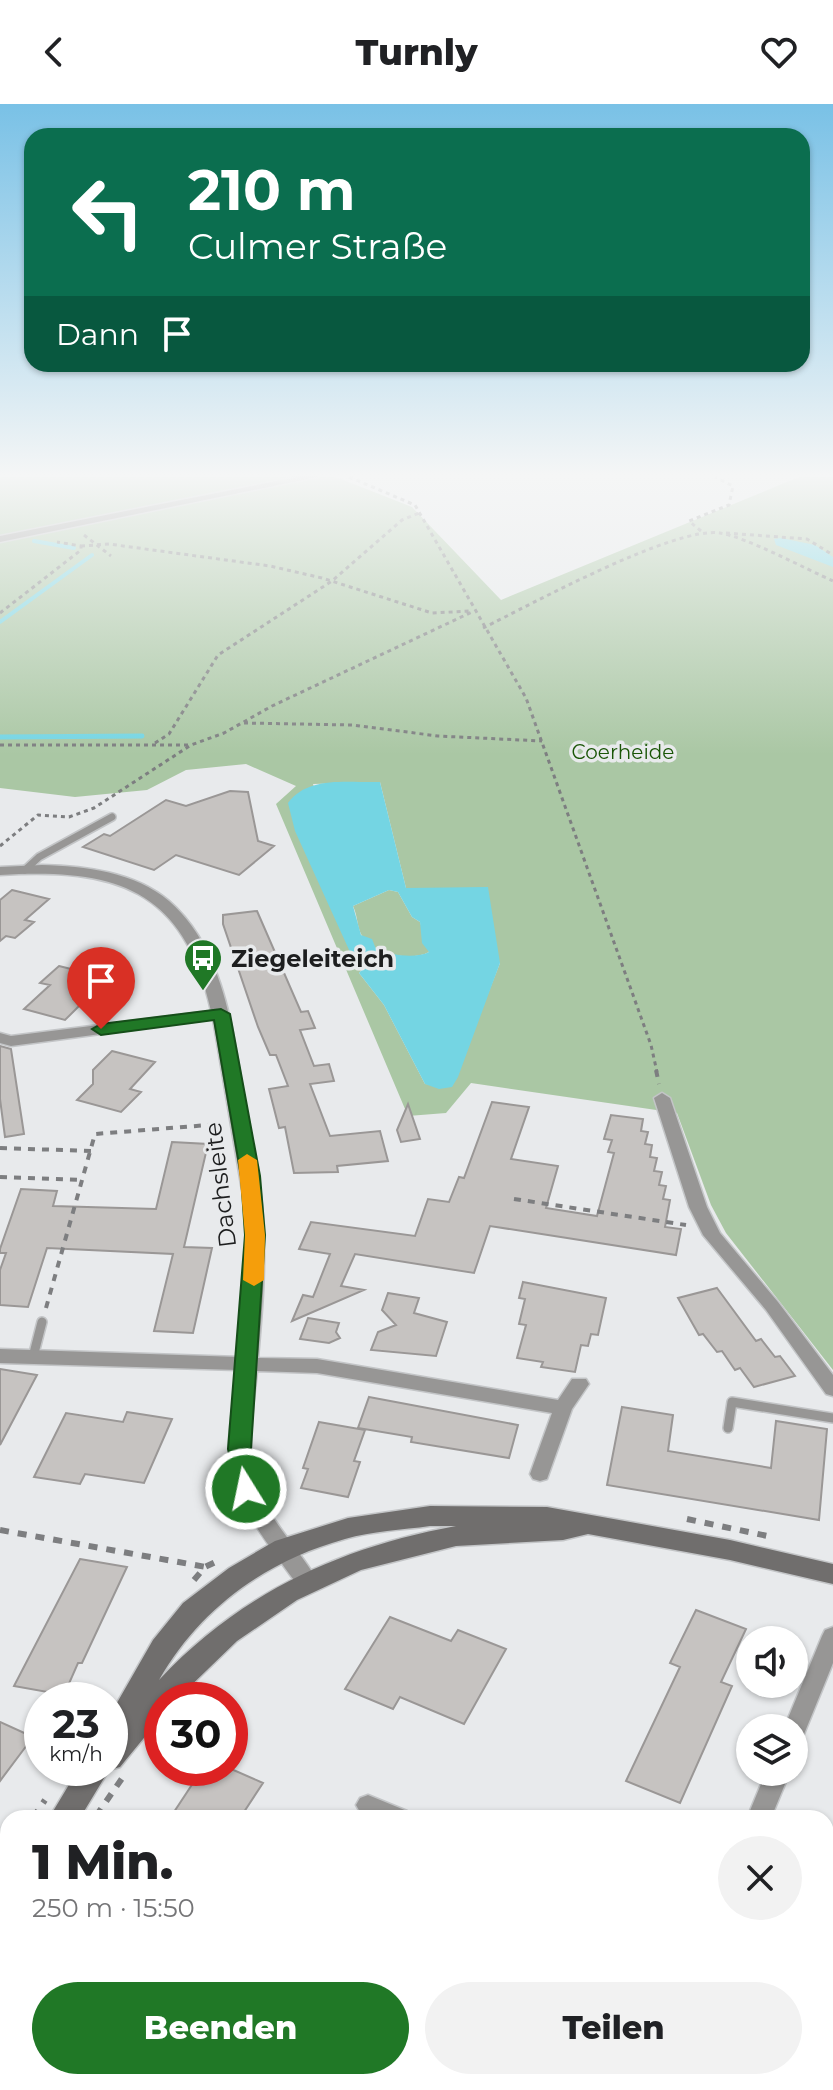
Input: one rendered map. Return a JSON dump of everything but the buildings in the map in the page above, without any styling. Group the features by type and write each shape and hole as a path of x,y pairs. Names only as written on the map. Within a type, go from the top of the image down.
{"street":[{"name":"Dachsleite","path":"0,871 69,870 106,877 136,886 165,904 185,926 221,1014 250,1176 255,1235 239,1449 241,1471 261,1521 306,1580"},
{"path":"0,1038 11,1041 221,1014"},
{"path":"662,1098 698,1207 709,1229 833,1389"},
{"path":"0,1356 317,1366 563,1408"},
{"path":"540,1474 563,1408 579,1384"},
{"path":"128,1709 163,1648 193,1611 238,1575 284,1548 359,1525 430,1516 547,1517 681,1540 833,1574"},
{"path":"128,1738 197,1659 241,1623 306,1580 374,1555 434,1540 487,1533 549,1533 590,1526"},
{"path":"801,1714 833,1636"},
{"path":"69,1810 86,1786"},
{"path":"762,1810 772,1786"},
{"path":"368,1805 380,1810"}],"lane":[{"path":"25,870 39,857 112,817"},
{"path":"33,1357 42,1322"},
{"path":"728,1428 732,1402 833,1418"}],"path":[{"path":"0,613 58,570"},
{"path":"285,570 432,613 474,611"},
{"path":"155,743 169,734 218,655 345,570"},
{"path":"451,570 526,698 651,1045 662,1098"},
{"path":"483,628 600,570"},
{"path":"807,570 833,581"},
{"path":"0,846 38,815 69,817 94,808 191,745 474,611"},
{"path":"242,723 352,725 438,736 542,741"},
{"path":"0,745 191,745"},
{"path":"42,1322 95,1134 240,1123"},
{"path":"0,1148 91,1151"},
{"path":"0,1177 83,1180"},
{"path":"514,1199 709,1229"},
{"path":"0,1530 205,1567"}],"green space":[{"name":"Coerheide","path":"0,570 472,570 501,600 574,570 833,570 833,1370 726,1233 711,1205 677,1113 471,1083 446,1113 408,1116 276,804 296,786 246,764 186,770 147,790 75,797 0,788","holes":["380,782 406,888 500,963 452,1086 425,1084 384,1005 359,973 367,964 313,784"]},
{"path":"389,890 398,892 412,917 420,922 429,952 413,956 394,955 376,948 361,934 353,906"}],"water":[{"path":"380,782 406,888 488,887 500,963 452,1087 439,1089 425,1084 384,1005 359,973 367,964 350,952 295,831 288,803 296,794 318,784","holes":["389,890 398,892 412,917 420,922 422,943 429,952 410,956 388,953 376,949 372,939 361,935 353,906"]}],"waterway":[{"path":"0,622 72,570"},
{"path":"0,737 142,736"}],"slow traffic":[{"path":"247,1160 255,1235 254,1280"}],"place":[{"name":"Ziegeleiteich","path":"203,992"}],"route":[{"path":"101,1029 221,1014 250,1176 255,1235 239,1449 246,1489"}]}
